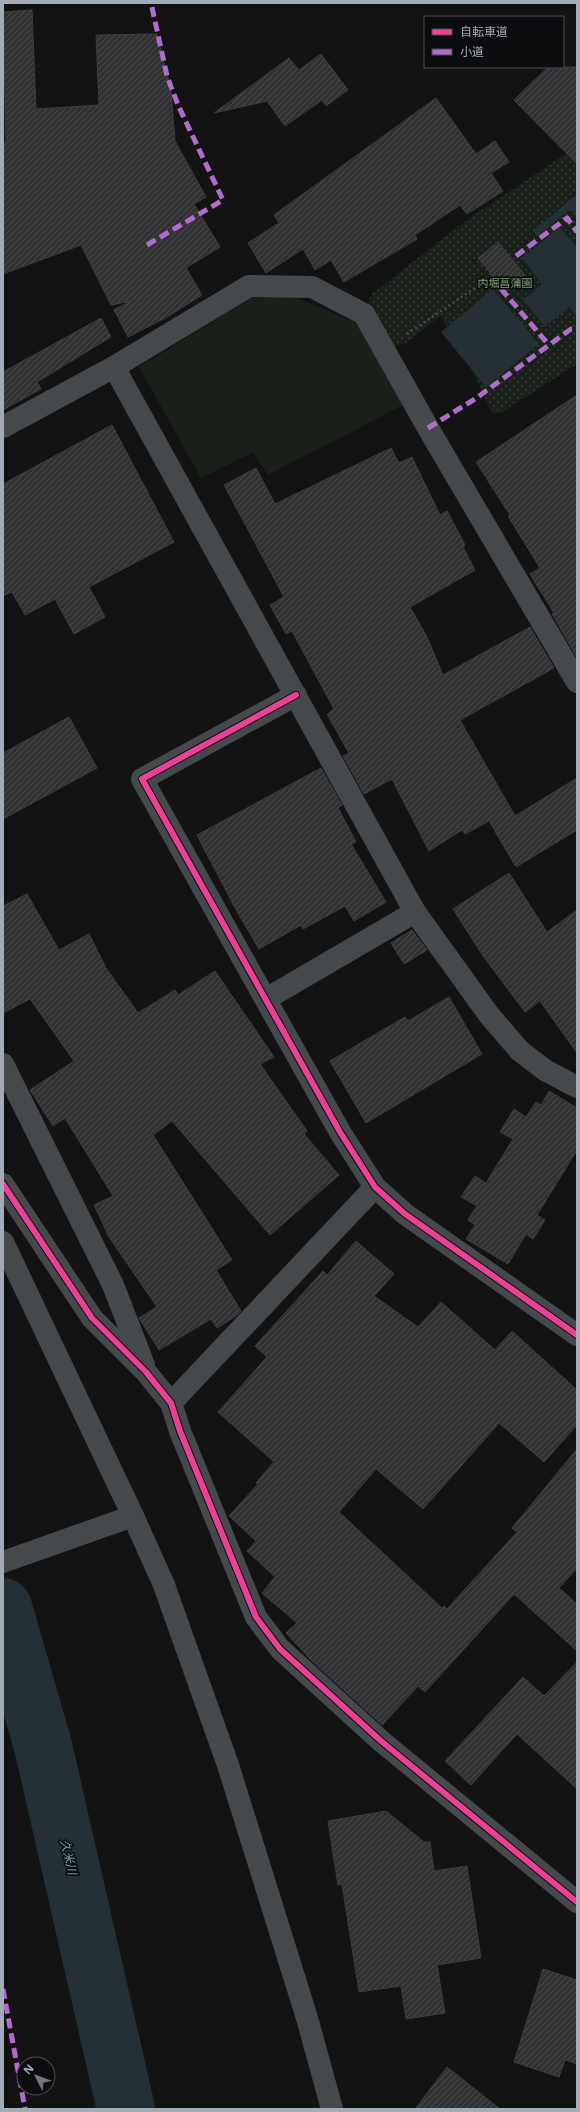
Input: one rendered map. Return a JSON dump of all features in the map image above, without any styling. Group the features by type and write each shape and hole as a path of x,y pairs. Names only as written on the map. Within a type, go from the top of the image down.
{"street":[{"path":"3,427 114,367 249,286 312,287 364,314 428,428 577,682"},
{"path":"114,367 415,912 489,1015 520,1051 546,1070 577,1087"},
{"path":"296,695 142,779 340,1132 375,1187 405,1214 577,1335"},
{"path":"266,999 415,912"},
{"path":"3,1064 112,1286 146,1372"},
{"path":"3,1184 92,1318 146,1372 171,1403 180,1431 256,1617 280,1649 381,1741 577,1902"},
{"path":"171,1403 375,1187"},
{"path":"3,1242 133,1516 164,1585 228,1765 307,2018 332,2109"},
{"path":"3,1562 133,1516"}],"path":[{"path":"385,349 491,277"}],"green space":[{"name":"内堀菖蒲園","path":"577,146 577,364 501,413 492,413 462,349 440,316 405,344 385,349 364,314 372,294 464,222"},
{"path":"288,294 357,323 405,404 268,475 253,452 201,478 139,367 253,296"}],"shaded area":[{"path":"577,194 577,217 570,209 537,237 533,231"},
{"path":"560,227 575,245 577,244 577,316 569,307 545,327 523,300 542,284 522,258"},
{"path":"493,289 539,344 486,387 441,332"}],"building":[{"path":"32,10 36,109 99,105 96,35 157,34 171,90 175,141 206,197 194,204 220,247 186,268 202,295 167,317 128,337 114,310 130,301 111,305 81,245 3,274 3,143 6,143 3,12"},
{"path":"321,54 348,90 326,106 322,100 285,126 267,101 214,113 289,58 299,70"},
{"path":"577,67 577,164 514,100 547,68"},
{"path":"436,98 476,154 495,141 509,162 491,173 503,191 467,214 460,205 415,235 417,239 344,282 331,260 315,270 303,249 266,273 248,243 279,223 274,215"},
{"path":"498,242 526,276 506,292 478,258"},
{"path":"101,318 111,337 37,382 41,389 3,410 3,372"},
{"path":"577,395 576,656 552,614 554,613 530,574 540,568 508,516 510,515 476,462"},
{"path":"112,425 174,542 89,587 105,617 74,634 55,599 25,615 12,592 3,596 3,484"},
{"path":"391,448 399,463 412,457 440,515 447,511 465,545 463,547 475,570 410,607 427,637 443,675 530,627 554,668 460,720 515,816 577,778 577,830 516,867 489,821 465,834 462,830 429,851 392,779 364,794 343,756 349,753 327,714 334,709 292,631 286,634 270,605 284,597 224,485 256,468 275,504"},
{"path":"69,717 97,768 3,819 3,753"},
{"path":"321,768 342,805 338,808 356,842 351,844 386,902 354,921 345,906 303,929 301,925 259,949 235,908 197,835"},
{"path":"509,873 547,932 577,910 577,1053 540,1001 525,1012 483,956 453,909"},
{"path":"27,894 59,950 89,934 106,968 138,1013 175,990 178,995 215,971 274,1057 260,1064 307,1131 304,1134 339,1175 270,1235 172,1121 153,1135 232,1260 216,1270 241,1311 217,1328 211,1319 159,1350 139,1318 157,1307 109,1237 94,1205 113,1196 65,1118 53,1126 30,1090 74,1061 30,999 3,1013 3,906"},
{"path":"412,930 427,950 404,964 391,943"},
{"path":"449,997 482,1054 366,1123 330,1061 405,1017 408,1021"},
{"path":"549,1091 577,1108 577,1150 537,1215 545,1220 533,1239 526,1234 508,1264 466,1239 475,1225 468,1220 477,1206 461,1197 475,1176 486,1183 513,1139 500,1132 514,1109 526,1117 536,1102 541,1105"},
{"path":"356,1241 394,1274 374,1296 418,1327 441,1302 495,1350 512,1331 577,1390 577,1425 544,1462 499,1423 423,1509 376,1469 339,1512 442,1608 444,1606 447,1609 517,1532 512,1528 577,1449 577,1568 559,1588 577,1604 577,1651 514,1594 425,1692 418,1686 382,1725 313,1662 286,1633 297,1623 262,1593 275,1577 247,1551 256,1541 229,1516 258,1484 256,1483 274,1462 218,1412 267,1357 255,1346 323,1271 327,1275"},
{"path":"577,1662 577,1789 517,1734 471,1785 445,1761 523,1677 544,1696"},
{"path":"386,1811 424,1842 430,1842 434,1871 467,1866 481,1958 437,1965 445,2013 406,2019 401,1986 359,1992 342,1884 338,1885 328,1821"},
{"path":"543,1969 577,1980 577,2064 565,2060 559,2077 514,2062"},
{"path":"447,2067 500,2109 415,2109"}],"waterway":[{"name":"久米川","path":"3,1607 43,1746 126,2109"}],"marked path":[{"path":"147,245 223,200 178,105 167,76 151,3"},
{"path":"516,256 567,218 577,232"},
{"path":"491,277 548,344"},
{"path":"428,428 475,399 571,329 577,329"},
{"path":"3,1989 25,2109"}],"cycle path":[{"path":"296,695 142,779 340,1132 375,1187 405,1214 577,1335"},
{"path":"3,1184 92,1318 146,1372 171,1403 180,1431 256,1617 280,1649 381,1741 577,1902"}]}
